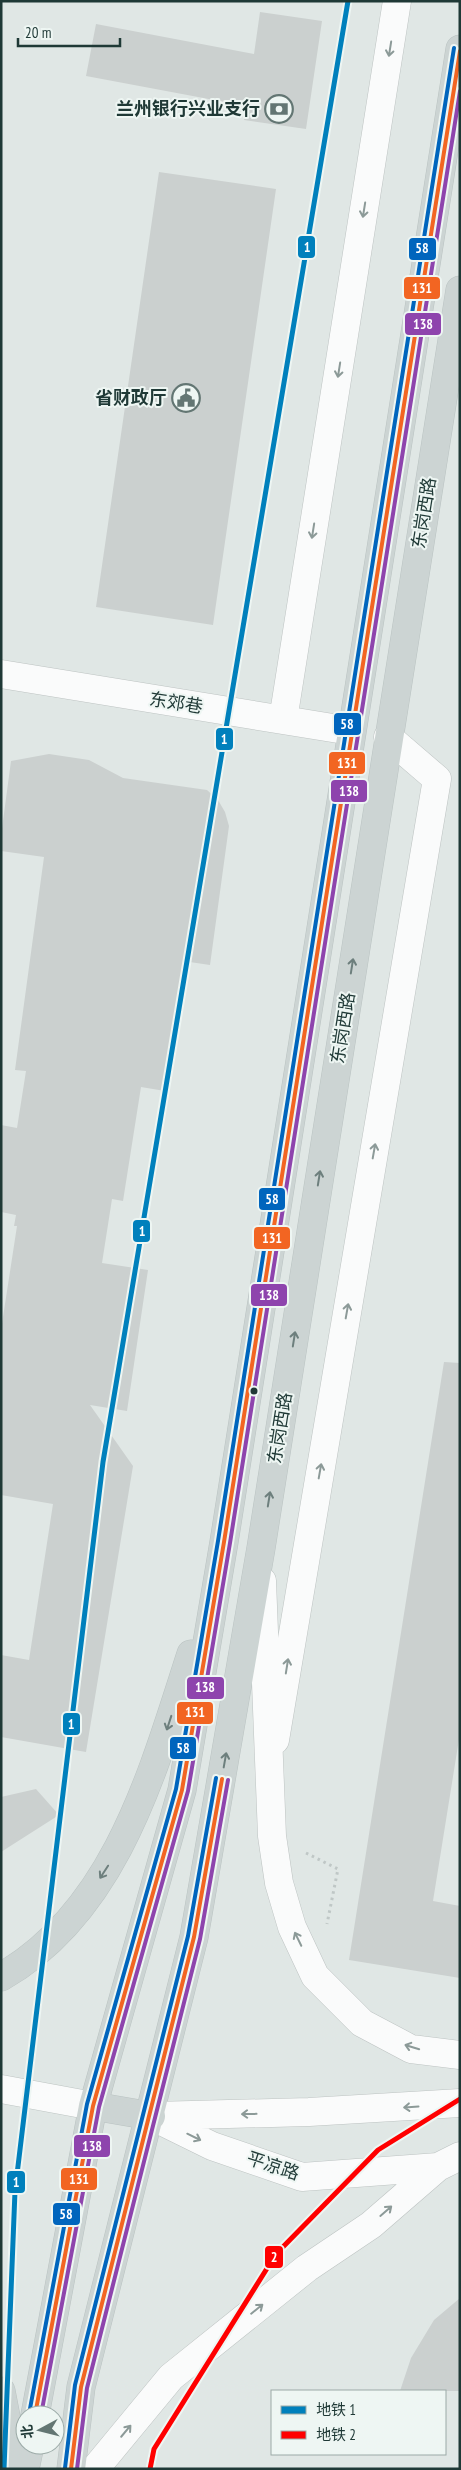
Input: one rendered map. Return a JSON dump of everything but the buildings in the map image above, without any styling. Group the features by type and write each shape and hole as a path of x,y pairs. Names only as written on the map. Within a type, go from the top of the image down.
{"main road":[{"path":"37,2405 93,2106 182,1790 224,1542 460,49"},
{"name":"东岗西路","path":"71,2469 81,2387 151,2116 194,1937 261,1548 460,290"},
{"path":"1,1976 40,1951 86,1899 106,1869 150,1780 205,1610 224,1542"},
{"name":"平凉路","path":"93,2106 151,2116"},
{"path":"1,2391 6,2417 6,2469"},
{"path":"25,2469 28,2455"}],"street":[{"path":"283,720 397,1"},
{"name":"东郊巷","path":"1,674 351,731"},
{"path":"271,1766 437,779 388,737"},
{"path":"261,1548 264,1662 271,1766 272,1836 279,1882 292,1927 316,1976 362,2022 410,2049 460,2055"},
{"name":"平凉路","path":"1,2089 93,2106"},
{"name":"平凉路","path":"151,2116 318,2112 460,2103"},
{"name":"平凉路","path":"151,2116 212,2146 302,2177 449,2161"},
{"path":"95,2469 171,2377 307,2268 371,2225 449,2161"}],"path":[{"path":"326,1925 338,1869"}],"metro line":[{"name":"1","path":"4,2469 15,2191 103,1462 348,1"},
{"name":"2","path":"150,2469 154,2449 276,2254 378,2150 460,2099"}],"transit line":[{"name":"58","path":"31,2405 87,2104 176,1789 218,1541 454,48"},
{"name":"131","path":"37,2405 93,2106 182,1790 224,1542 460,51"},
{"name":"138","path":"43,2405 99,2107 188,1791 230,1543 460,91"},
{"name":"58","path":"65,2468 75,2385 188,1936 216,1778"},
{"name":"131","path":"71,2469 81,2387 194,1937 222,1779"},
{"name":"138","path":"77,2469 87,2388 200,1939 228,1780"}],"place":[{"name":"兰州银行兴业支行","path":"279,109"},
{"name":"省财政厅","path":"186,398"}]}
